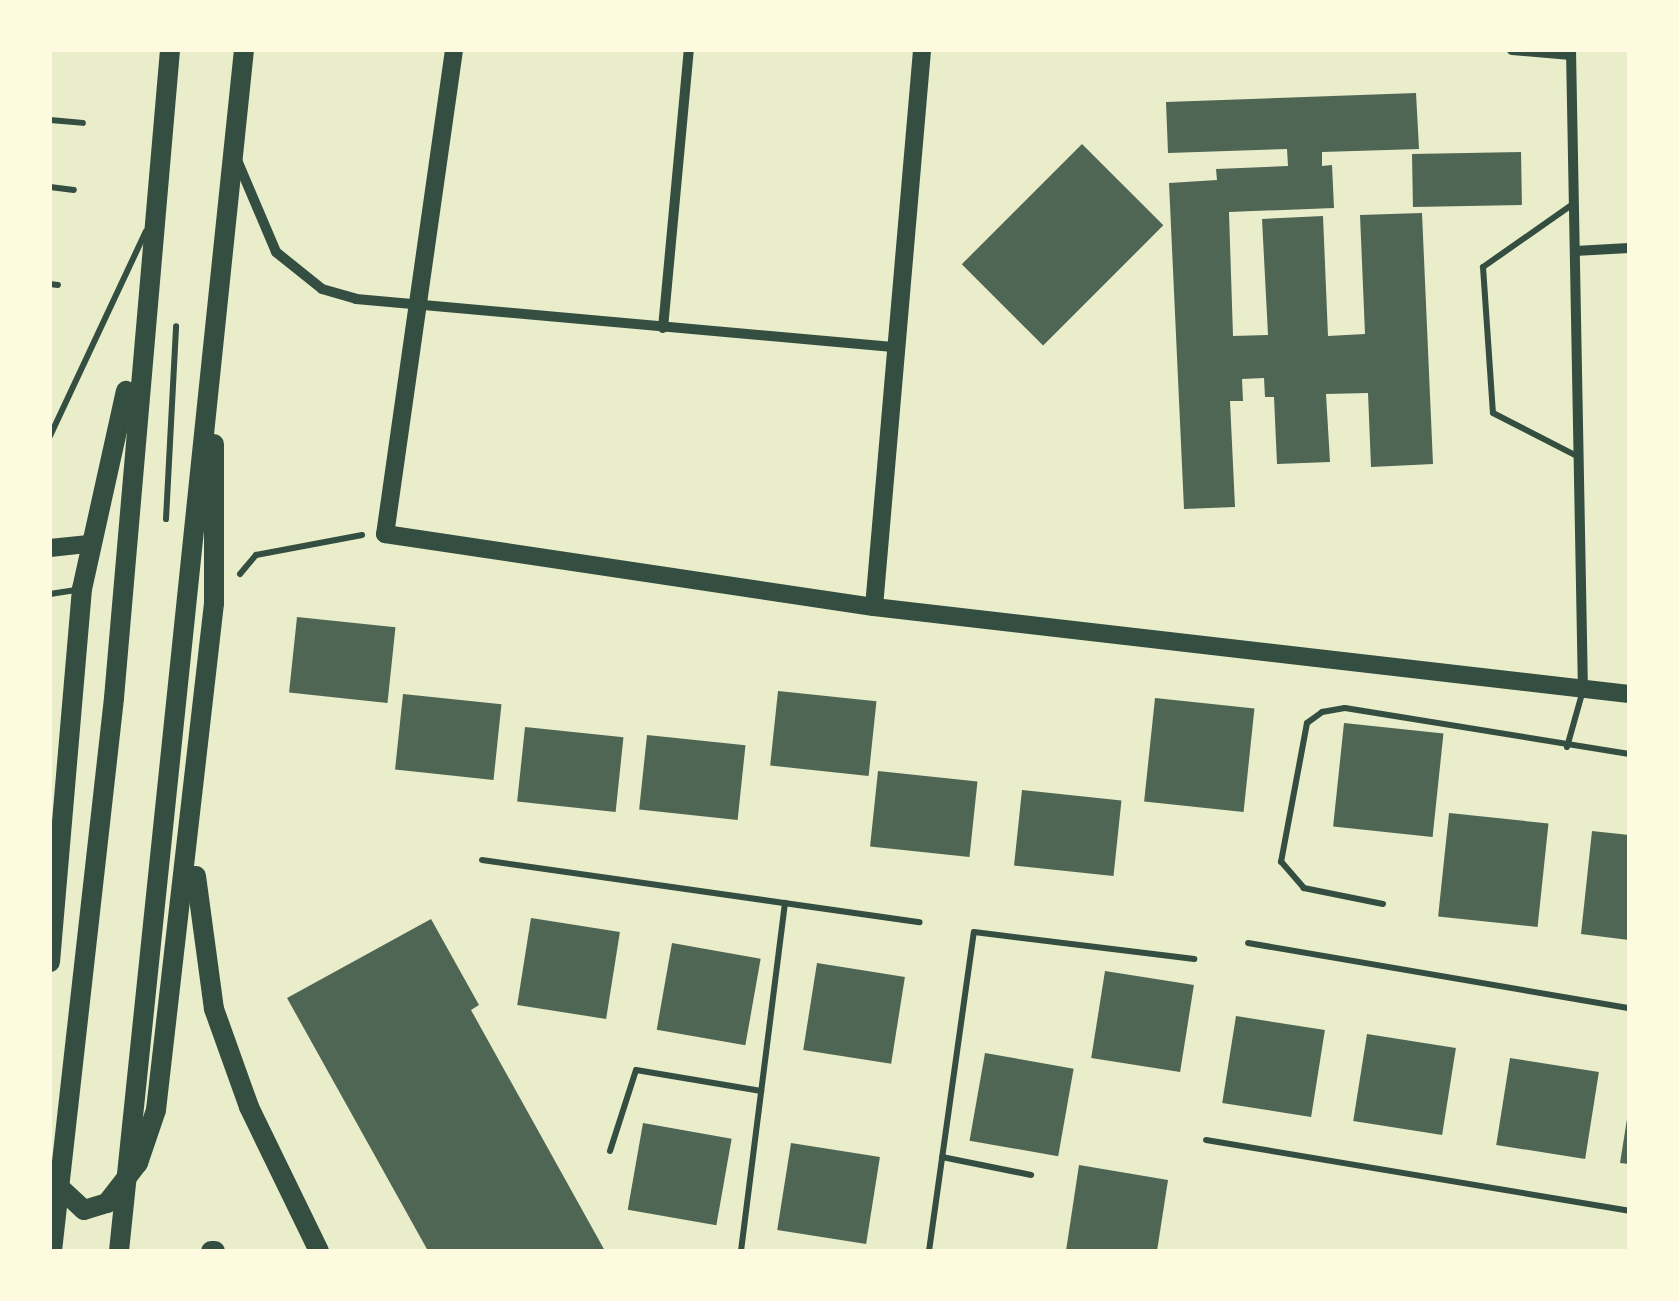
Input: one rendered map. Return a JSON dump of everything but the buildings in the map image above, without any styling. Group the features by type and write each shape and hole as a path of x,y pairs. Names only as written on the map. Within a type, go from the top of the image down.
{"main road":[{"path":"52,1251 114,698 140,332 170,50"},
{"path":"119,1251 244,50"},
{"path":"50,962 64,811 58,774 82,589 89,544 140,332"},
{"path":"50,1168 66,1200 94,1210 120,1194 138,1164 156,1110 192,849 214,603 210,397"},
{"path":"50,837 64,811"},
{"path":"192,849 214,1009 248,1107 319,1251"}],"street":[{"path":"454,50 438,201 414,298 382,532 439,547 874,607 1629,694"},
{"path":"663,328 690,50"},
{"path":"874,607 893,347 922,50"},
{"path":"1512,50 1571,52 1584,690"},
{"path":"235,155 290,267 356,298 414,298 663,328 893,347"},
{"path":"1575,251 1629,248"},
{"path":"50,548 89,544"}],"lane":[{"path":"50,120 84,123"},
{"path":"50,187 74,190"},
{"path":"1574,204 1483,267 1493,413 1579,457"},
{"path":"50,436 155,212"},
{"path":"50,594 82,589"},
{"path":"1567,747 1584,690"},
{"path":"1384,904 1304,888 1281,862 1307,723 1345,708 1567,747 1629,754"},
{"path":"482,860 920,922"},
{"path":"741,1251 785,903"},
{"path":"929,1251 974,932 1194,959"},
{"path":"1248,943 1629,1008"},
{"path":"610,1151 636,1070 762,1092"},
{"path":"1206,1140 1629,1211"},
{"path":"942,1157 1031,1176"}],"path":[{"path":"165,526 176,310"},
{"path":"214,603 256,555 382,532"}]}
